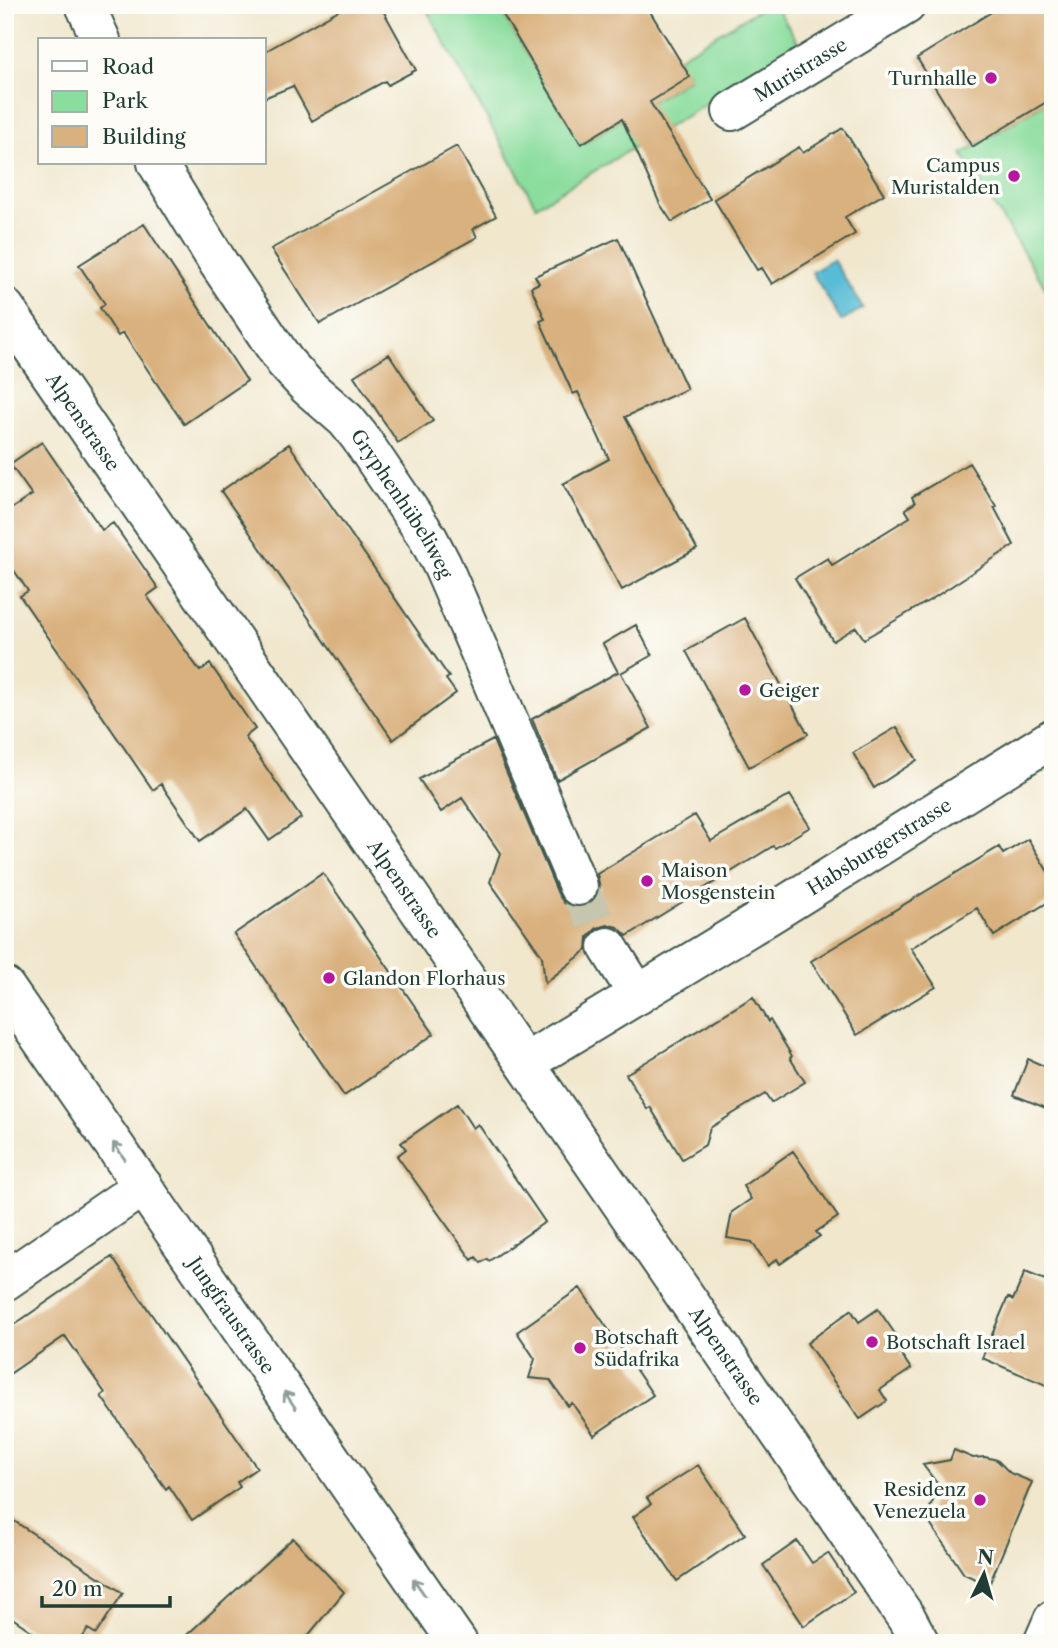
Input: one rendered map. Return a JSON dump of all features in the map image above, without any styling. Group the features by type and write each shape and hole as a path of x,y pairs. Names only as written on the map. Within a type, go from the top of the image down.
{"street":[{"path":"85,5 100,38"},
{"name":"Muristrasse","path":"732,111 906,5"},
{"name":"Gryphenhübeliweg","path":"158,164 219,264 285,362 308,387 346,420 359,436 428,538 477,643 578,886"},
{"name":"Alpenstrasse","path":"5,308 893,1598 920,1643"},
{"name":"Habsburgerstrasse","path":"525,1063 1053,738"},
{"path":"608,947 638,995"},
{"name":"Jungfraustrasse","path":"5,987 458,1643"},
{"path":"5,1280 143,1186"},
{"path":"1043,1643 1053,1620"}],"green space":[{"path":"424,5 497,5 582,144 690,78 678,58 766,5 775,5 801,47 536,206"},
{"path":"1053,98 1053,300 962,154"}],"water":[{"path":"833,260 863,308 841,321 812,272"}],"building":[{"path":"348,5 380,5 416,70 388,85 385,81 312,121 293,86 266,97 266,51"},
{"path":"497,5 646,5 690,77 650,102 710,199 672,222 660,204 622,119 581,144"},
{"name":"Turnhalle","path":"1003,5 1053,5 1053,98 972,147 917,58"},
{"path":"843,128 884,194 845,217 855,234 772,284 762,268 757,270 714,199 799,147 803,153"},
{"path":"457,146 496,216 473,229 477,237 320,324 271,249"},
{"path":"144,224 247,381 184,424 123,333 118,336 100,308 105,304 79,265"},
{"path":"618,238 687,389 625,417 697,549 622,590 563,484 609,459 578,392 573,394 540,321 545,319 531,287 539,283 535,276"},
{"path":"389,354 433,421 398,443 354,376"},
{"path":"42,442 102,530 113,523 158,588 147,596 200,671 210,664 255,729 245,737 301,818 269,840 247,809 200,841 161,784 153,790 20,596 28,591 9,563 11,509 32,495 10,464"},
{"path":"289,444 449,677 446,679 456,693 393,740 221,491"},
{"path":"969,463 996,506 994,507 1014,545 935,597 864,639 856,627 833,641 795,578 828,558 832,565 910,517 905,509 915,503 912,497"},
{"path":"745,618 808,734 749,767 686,651"},
{"path":"636,625 652,655 621,673 651,728 557,780 532,719 618,672 603,644"},
{"path":"897,727 917,760 874,788 853,753"},
{"path":"493,740 558,894 564,903 575,908 586,906 596,899 600,888 597,874 695,815 711,841 790,795 810,827 775,848 773,846 627,936 618,927 608,925 597,928 588,937 587,950 545,983 542,956 490,882 500,853 462,798 441,812 419,779"},
{"path":"1028,839 1053,880 1053,899 994,936 977,908 911,948 936,987 857,1035 811,961 999,847 1003,854"},
{"path":"323,873 434,1034 344,1096 234,934"},
{"path":"753,997 768,1022 770,1020 805,1082 771,1103 765,1094 710,1128 705,1145 682,1159 626,1074"},
{"path":"1028,1059 1053,1070 1053,1111 1014,1095"},
{"path":"457,1104 473,1128 478,1124 545,1222 489,1261 487,1259 481,1263 476,1257 472,1260 397,1156 406,1149 401,1143"},
{"path":"793,1151 838,1217 816,1232 820,1236 780,1264 777,1259 768,1266 752,1242 727,1238 732,1212 751,1199 743,1186"},
{"path":"112,1257 257,1468 237,1482 240,1487 192,1520 169,1486 166,1489 101,1396 105,1393 65,1336 5,1377 5,1331"},
{"path":"1025,1272 1053,1283 1053,1388 982,1358 1008,1297 1013,1300"},
{"path":"580,1288 653,1395 594,1435 572,1403 568,1406 550,1380 529,1378 535,1359 517,1332"},
{"path":"878,1309 900,1341 895,1345 911,1369 880,1390 887,1401 860,1419 807,1343 851,1310 859,1322"},
{"path":"954,1450 973,1458 997,1460 1010,1473 1032,1482 989,1585 964,1574 926,1518 939,1486 923,1465 950,1460"},
{"path":"698,1465 745,1534 677,1581 633,1517 651,1504 647,1498"},
{"path":"5,1515 123,1593 96,1634 88,1629 79,1643 49,1643 5,1613"},
{"path":"293,1538 344,1592 302,1643 178,1643"},
{"path":"797,1541 812,1563 828,1553 854,1592 804,1626 763,1565"}],"tunnel":[{"path":"578,886 608,947"}],"place":[{"name":"Turnhalle","path":"991,78"},
{"name":"Campus Muristalden","path":"1014,176"},
{"name":"Geiger","path":"745,690"},
{"name":"Maison Mosgenstein","path":"647,881"},
{"name":"Glandon Florhaus","path":"329,978"},
{"name":"Botschaft Israel","path":"872,1342"},
{"name":"Botschaft Südafrika","path":"580,1348"},
{"name":"Residenz Venezuela","path":"980,1500"}]}
